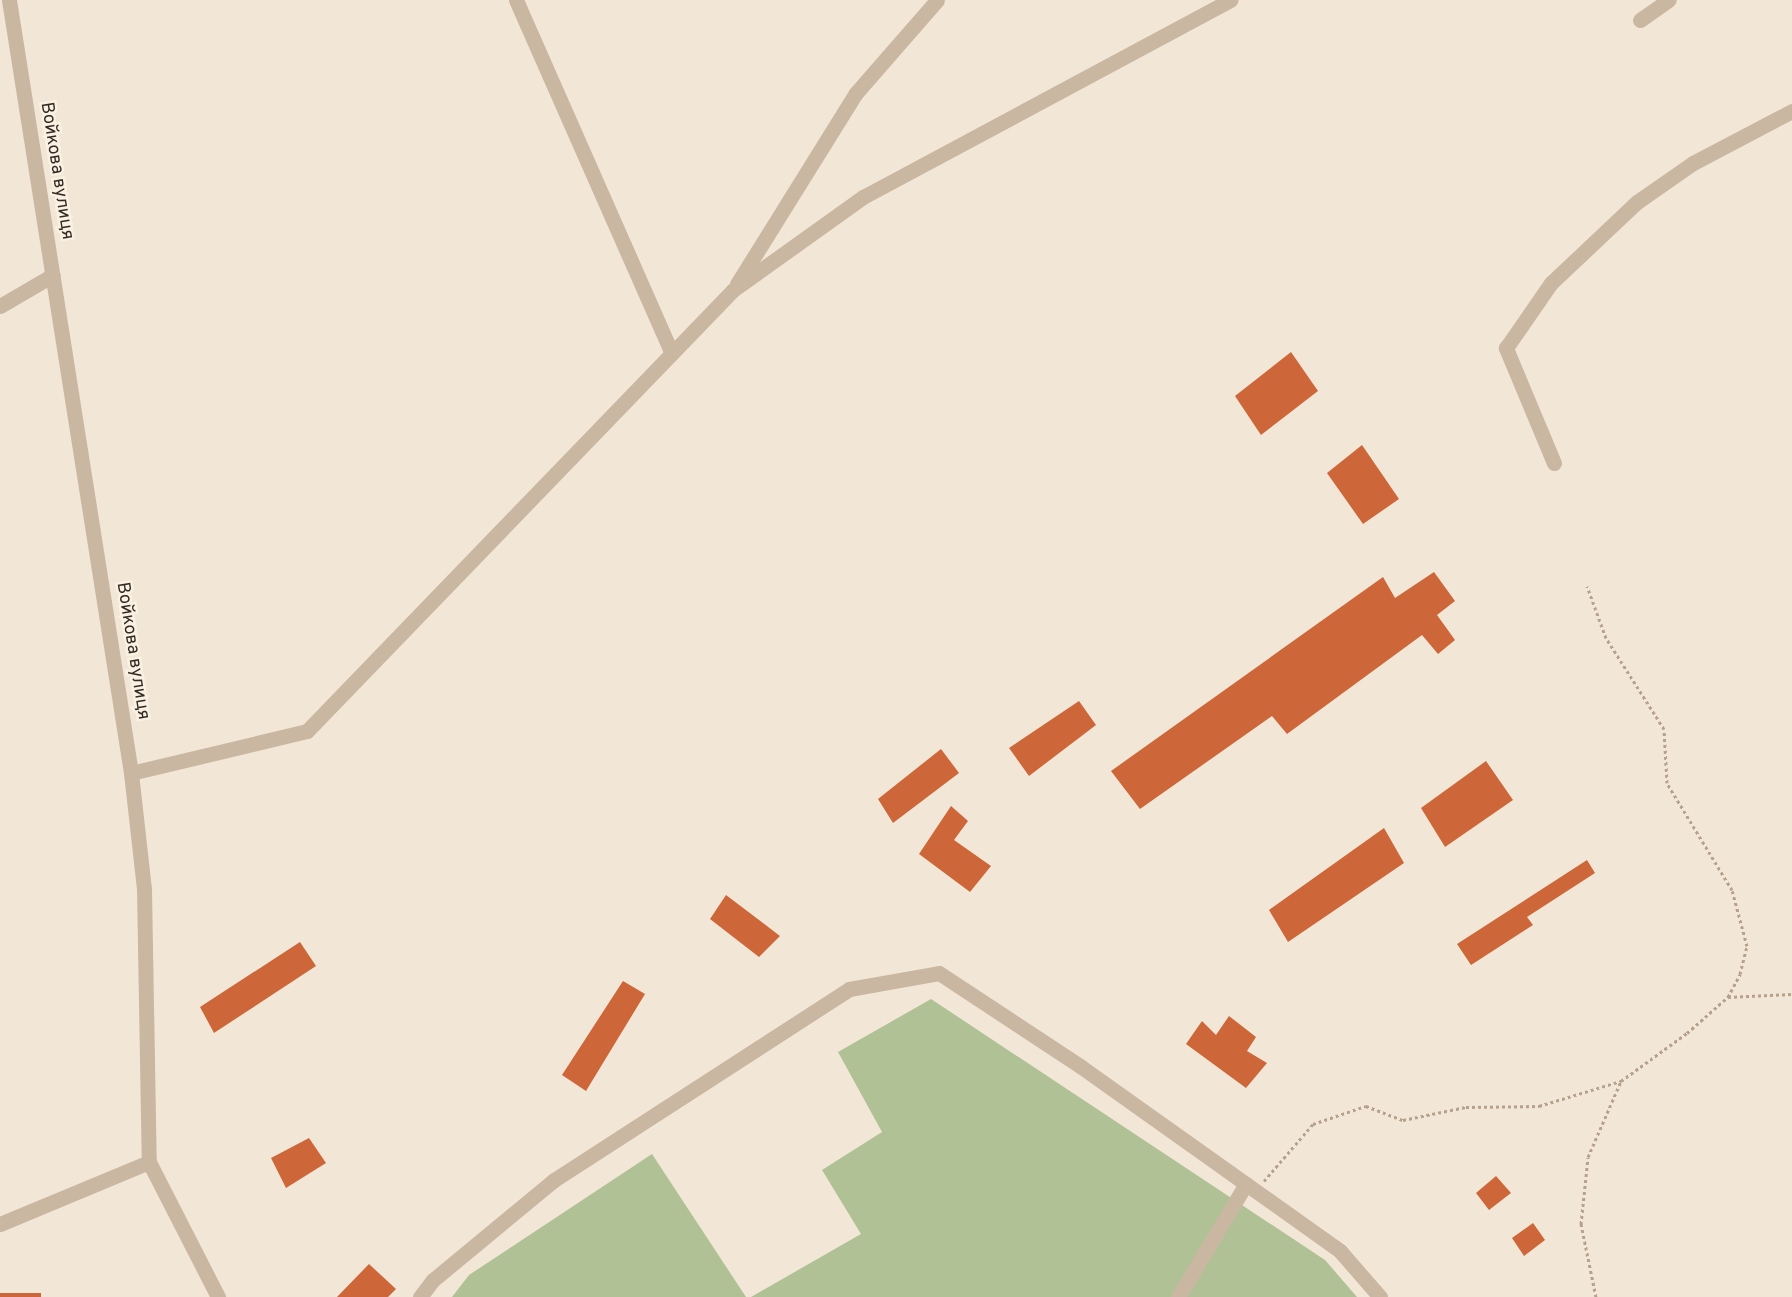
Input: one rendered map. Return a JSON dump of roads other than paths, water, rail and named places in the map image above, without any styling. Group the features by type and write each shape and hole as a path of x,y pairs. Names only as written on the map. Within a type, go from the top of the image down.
{"street":[{"name":"Войкова вулиця","path":"9,0 131,772 144,889 149,1162 218,1297"},
{"path":"516,0 672,353"},
{"path":"733,290 856,93 937,0"},
{"path":"131,772 307,731 733,290 863,197 1230,0"},
{"path":"1640,20 1670,0"},
{"path":"1554,464 1506,348 1551,283 1637,202 1693,163 1792,111"},
{"path":"0,306 53,275"},
{"path":"420,1297 433,1280 554,1180 849,989 939,973 1340,1251 1380,1297"},
{"path":"0,1224 149,1162"},
{"path":"1178,1297 1250,1187"}]}
